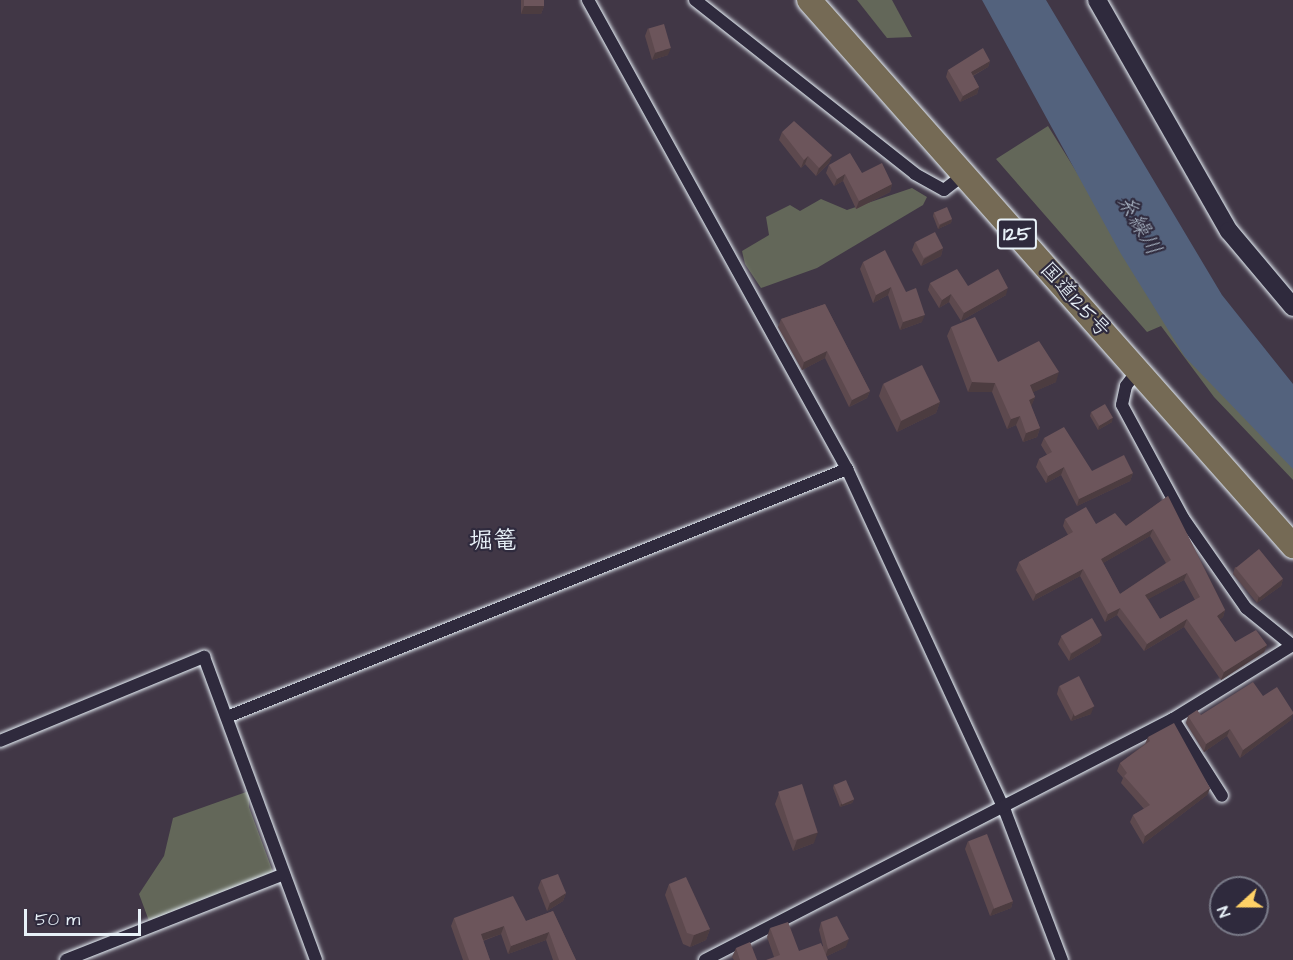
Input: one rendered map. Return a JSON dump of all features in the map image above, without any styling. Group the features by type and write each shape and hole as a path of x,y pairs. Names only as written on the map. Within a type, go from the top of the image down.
{"highway":[{"name":"国道125号","path":"809,0 1293,546"}],"street":[{"path":"588,0 847,468 1002,808 1062,960"},
{"path":"695,0 915,174 944,190 963,175"},
{"path":"1097,0 1229,231 1293,307"},
{"path":"705,960 1173,719 1293,646 1246,608 1183,518 1122,405 1126,386 1138,370"},
{"path":"227,717 847,468"},
{"path":"0,741 204,657 316,960"},
{"path":"1173,719 1222,796"},
{"path":"66,960 285,874"}],"green space":[{"path":"857,0 892,0 912,37 887,38"},
{"path":"1048,126 1117,237 1293,461 1293,480 1214,397 1161,326 1147,332 996,159"},
{"path":"912,188 927,197 923,205 817,268 761,288 745,264 742,251 769,235 766,217 790,205 800,211 821,199 847,210"},
{"path":"249,791 249,807 273,872 149,921 139,894 164,856 173,818"}],"water":[{"name":"糸繰川","path":"982,0 1046,0 1222,295 1293,384 1293,469 1185,357 1121,254"}],"building":[{"path":"524,0 544,0 544,6 524,6"},
{"path":"664,24 671,48 656,52 649,28"},
{"path":"983,48 990,61 971,72 979,87 963,96 948,70"},
{"path":"794,121 832,155 819,168 808,156 804,160 782,132"},
{"path":"850,153 862,173 882,163 892,184 859,201 845,174 837,179 829,165"},
{"path":"947,207 952,219 939,224 934,212"},
{"path":"935,232 943,248 924,258 915,242"},
{"path":"885,250 906,292 916,288 925,315 903,322 891,287 876,295 863,262"},
{"path":"957,269 968,286 998,269 1008,288 964,313 951,294 942,300 930,283"},
{"path":"825,304 870,391 852,400 827,351 804,362 781,319"},
{"path":"975,317 998,362 1039,341 1059,372 1030,385 1035,397 1029,400 1040,428 1026,433 1020,416 1011,419 995,383 972,382 951,327"},
{"path":"922,365 940,402 901,421 883,384"},
{"path":"1105,404 1113,418 1099,426 1091,412"},
{"path":"1064,427 1092,471 1124,455 1133,473 1079,499 1064,467 1048,476 1039,459 1052,452 1044,438"},
{"path":"1168,496 1225,610 1217,616 1235,642 1256,630 1267,645 1224,672 1187,619 1147,644 1120,608 1108,614 1083,569 1036,594 1019,562 1073,532 1065,519 1086,507 1096,524 1115,513 1126,526","holes":["1153,529 1171,560 1120,594 1101,559","1187,573 1200,597 1160,619 1145,595"]},
{"path":"1259,549 1283,579 1260,597 1236,568"},
{"path":"1092,618 1102,635 1071,653 1061,636"},
{"path":"1079,676 1094,706 1075,716 1059,686"},
{"path":"1253,682 1263,696 1277,687 1293,714 1243,750 1230,729 1206,744 1188,716 1197,710 1201,715"},
{"path":"1174,723 1210,788 1145,836 1133,815 1150,805 1124,776 1127,773 1120,763 1150,741 1148,737"},
{"path":"846,780 854,799 842,804 834,785"},
{"path":"802,784 818,833 794,840 778,792"},
{"path":"987,834 1013,901 994,908 968,841"},
{"path":"558,874 566,893 550,903 541,880"},
{"path":"686,877 710,929 694,935 687,933 669,884"},
{"path":"513,896 526,921 553,911 576,960 559,960 549,932 511,946 504,926 481,934 490,960 469,960 454,918"},
{"path":"837,916 849,939 828,949 821,922"},
{"path":"788,922 799,951 821,943 828,960 766,960 780,955 770,928"},
{"path":"750,942 757,960 740,960 736,948"}],"district":[{"name":"堀篭","path":"493,542"}]}
